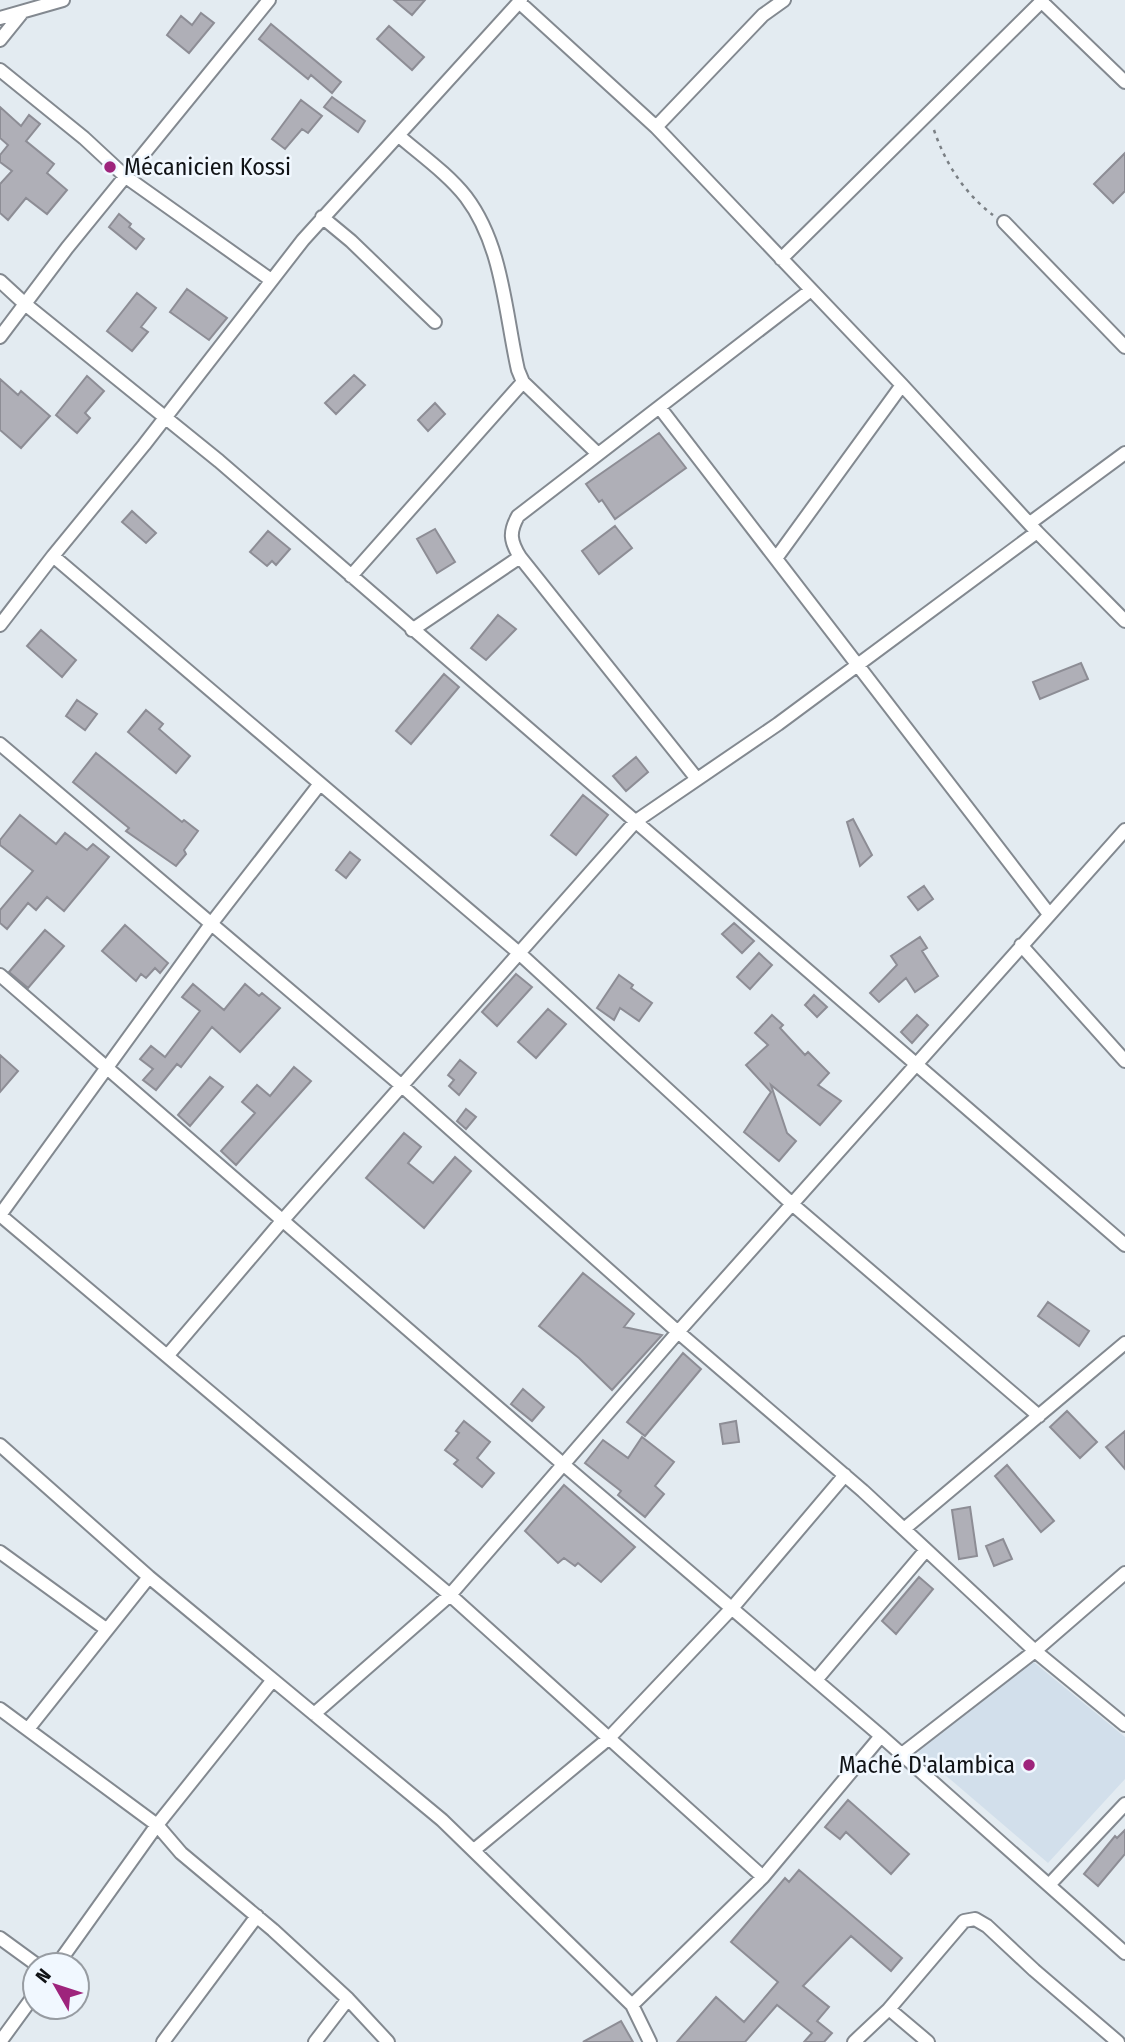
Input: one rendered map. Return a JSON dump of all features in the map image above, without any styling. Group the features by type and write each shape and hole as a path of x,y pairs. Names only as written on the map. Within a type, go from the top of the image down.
{"street":[{"path":"0,18 63,0"},
{"path":"0,337 67,248 269,0"},
{"path":"656,127 763,15 784,0"},
{"path":"0,625 322,217 520,1 656,127 1125,621"},
{"path":"781,259 1042,1 1125,82"},
{"path":"0,40 21,14"},
{"path":"0,70 84,138 126,177 271,280"},
{"path":"399,136 446,177 479,217 497,267 518,370 523,382 598,454"},
{"path":"322,217 351,241 435,322"},
{"path":"1004,222 1125,347"},
{"path":"0,281 219,461 1125,1245"},
{"path":"697,779 520,557 512,544 510,530 517,516 811,290"},
{"path":"351,576 523,382"},
{"path":"777,557 902,385"},
{"path":"660,408 1049,914"},
{"path":"168,1355 282,1221 636,821 778,724 858,664 1034,528 1125,453"},
{"path":"53,556 519,953 792,1204 1039,1416"},
{"path":"412,630 520,557"},
{"path":"0,744 402,1086 678,1332 845,1475 1035,1651 1125,1725"},
{"path":"319,785 211,924 0,1215 450,1595 763,1877"},
{"path":"314,1714 450,1595 678,1332 1125,831"},
{"path":"1021,945 1125,1061"},
{"path":"0,975 564,1465 816,1679 1125,1953"},
{"path":"904,1530 1125,1342"},
{"path":"0,1445 149,1577 442,1820 632,2005 650,2042"},
{"path":"474,1850 608,1738 733,1607 845,1475"},
{"path":"816,1679 926,1550"},
{"path":"0,1552 106,1629"},
{"path":"902,1754 1035,1651 1125,1573"},
{"path":"28,1728 149,1577"},
{"path":"67,1951 157,1825 272,1681"},
{"path":"0,1709 157,1825 181,1853 257,1916 348,1999 388,2042"},
{"path":"632,2005 763,1877 881,1736"},
{"path":"1049,1885 1125,1804"},
{"path":"163,2042 257,1916"},
{"path":"855,2042 889,2009 964,1921 975,1919 987,1926 1118,2042"},
{"path":"0,1938 21,1953"},
{"path":"315,2042 348,1999"},
{"path":"889,2009 928,2042"},
{"path":"0,2042 21,2013"}],"path":[{"path":"933,110 931,123 941,152 980,205 1004,222"}],"shaded area":[{"name":"Maché D'alambica","path":"1031,1660 1125,1737 1125,1779 1048,1863 916,1750"}],"building":[{"path":"394,0 425,0 412,15"},
{"path":"201,13 214,23 189,53 167,35 181,16 192,25"},
{"path":"271,24 341,82 332,93 311,75 308,79 259,39"},
{"path":"389,26 424,57 412,70 377,39"},
{"path":"332,97 365,121 358,132 324,107"},
{"path":"301,100 322,116 308,133 302,129 285,149 272,139"},
{"path":"0,107 21,126 29,115 40,124 26,141 54,164 47,173 67,190 47,214 26,198 8,220 0,213 0,184 12,171 0,162 0,155 8,145 0,138"},
{"path":"1125,153 1125,191 1113,203 1094,184"},
{"path":"119,214 131,224 129,227 144,239 136,249 109,227"},
{"path":"187,289 227,318 209,340 170,312"},
{"path":"137,293 156,308 141,327 148,332 132,351 107,331"},
{"path":"354,375 365,385 336,414 325,403"},
{"path":"87,376 104,391 85,413 90,418 77,433 56,415"},
{"path":"0,379 18,395 21,391 50,416 21,448 0,430"},
{"path":"435,403 445,414 428,431 418,420"},
{"path":"659,433 686,468 615,519 602,500 599,502 586,484"},
{"path":"132,511 156,533 146,543 122,522"},
{"path":"615,526 632,548 599,574 582,551"},
{"path":"435,529 455,562 437,573 417,539"},
{"path":"268,531 290,549 276,565 272,561 267,566 250,552"},
{"path":"498,615 516,629 486,660 471,648"},
{"path":"41,630 76,660 62,677 27,646"},
{"path":"1081,663 1088,679 1040,699 1033,682"},
{"path":"444,674 459,687 411,744 396,731"},
{"path":"77,700 97,714 85,730 66,716"},
{"path":"146,710 163,724 159,729 190,756 176,773 128,732"},
{"path":"96,753 182,822 184,820 198,831 176,866 126,831 129,828 73,782"},
{"path":"636,757 648,772 626,791 613,776"},
{"path":"583,795 608,815 576,855 551,835"},
{"path":"20,815 56,844 65,833 87,850 93,844 109,857 64,911 47,897 36,910 28,903 7,929 0,923 0,910 33,871 0,845 0,840"},
{"path":"853,819 872,855 860,866 847,822"},
{"path":"350,852 360,860 346,878 336,870"},
{"path":"924,886 933,899 918,910 908,897"},
{"path":"734,923 754,941 742,953 722,934"},
{"path":"125,925 168,963 160,973 155,968 146,978 141,974 136,981 102,951"},
{"path":"45,930 64,946 28,988 9,972"},
{"path":"920,937 927,948 922,951 938,976 915,992 906,978 879,1002 870,993 897,965 891,956"},
{"path":"759,953 772,965 750,989 737,977"},
{"path":"516,974 532,987 497,1026 482,1012"},
{"path":"619,975 633,985 631,988 652,1003 639,1021 620,1008 614,1020 597,1008"},
{"path":"193,984 224,1010 245,984 259,996 262,993 280,1008 240,1052 212,1027 181,1067 177,1064 156,1090 143,1080 153,1069 140,1059 151,1046 165,1057 200,1011 182,997"},
{"path":"814,995 827,1007 817,1017 805,1005"},
{"path":"548,1009 566,1024 536,1058 518,1042"},
{"path":"772,1015 783,1025 780,1028 805,1055 808,1052 829,1073 818,1085 841,1101 820,1125 771,1085 787,1133 796,1141 779,1161 744,1132 771,1092 746,1065 768,1045 755,1033"},
{"path":"917,1015 928,1025 912,1043 901,1032"},
{"path":"0,1055 18,1071 0,1092"},
{"path":"460,1060 476,1073 459,1095 449,1086 454,1080 448,1075"},
{"path":"294,1067 311,1081 236,1165 221,1151 255,1113 242,1102 257,1085 270,1096"},
{"path":"210,1077 223,1087 190,1126 178,1115"},
{"path":"466,1109 476,1117 466,1129 457,1121"},
{"path":"404,1133 421,1147 408,1163 433,1183 455,1157 471,1171 424,1228 366,1178"},
{"path":"583,1273 634,1314 624,1327 662,1335 612,1390 579,1358 539,1326"},
{"path":"1048,1302 1089,1331 1079,1346 1038,1316"},
{"path":"683,1353 701,1369 645,1436 627,1422"},
{"path":"523,1389 544,1407 532,1421 511,1404"},
{"path":"1067,1411 1097,1442 1080,1458 1050,1427"},
{"path":"464,1421 490,1442 477,1458 494,1473 482,1487 454,1464 458,1460 445,1450 459,1433 456,1431"},
{"path":"736,1421 739,1442 723,1444 720,1424"},
{"path":"1125,1431 1125,1469 1106,1447"},
{"path":"642,1437 674,1462 655,1486 664,1494 645,1517 618,1495 621,1491 585,1463 603,1440 628,1458"},
{"path":"1007,1465 1054,1521 1041,1532 995,1476"},
{"path":"564,1485 635,1547 601,1582 578,1563 575,1566 564,1558 558,1563 525,1531"},
{"path":"970,1507 977,1556 959,1559 952,1510"},
{"path":"1003,1539 1012,1559 994,1566 986,1546"},
{"path":"919,1577 933,1589 896,1634 882,1621"},
{"path":"848,1800 909,1854 891,1874 846,1832 840,1839 825,1827"},
{"path":"1125,1830 1125,1854 1098,1886 1084,1874 1115,1836 1117,1838"},
{"path":"799,1870 902,1958 891,1971 851,1936 803,1986 829,2007 817,2021 832,2033 824,2042 804,2042 812,2033 777,2005 745,2042 677,2042 716,1997 744,2022 778,1982 731,1942 785,1878 789,1882"},
{"path":"621,2021 633,2042 583,2042"}],"place":[{"name":"Mécanicien Kossi","path":"110,167"},
{"name":"Maché D'alambica","path":"1029,1765"}]}
